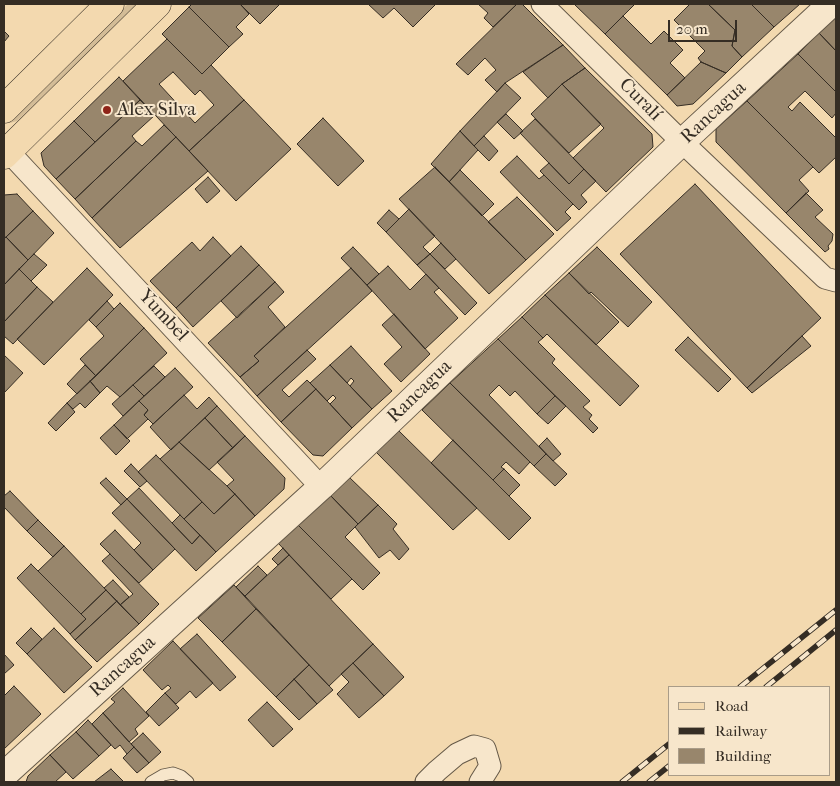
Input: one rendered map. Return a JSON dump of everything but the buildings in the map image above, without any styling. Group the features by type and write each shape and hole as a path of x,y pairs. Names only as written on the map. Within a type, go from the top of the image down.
{"main road":[{"path":"4,109 110,4"},
{"path":"5,150 157,4"}],"street":[{"name":"Curalí","path":"542,4 682,142 831,279"},
{"name":"Rancagua","path":"4,774 321,487 682,142 831,4"},
{"name":"Yumbel","path":"5,150 321,487"},
{"path":"426,782 457,754 474,746 485,749 490,766 480,782"}],"lane":[{"path":"151,782 163,775 173,773 181,776 188,782"}],"shaded area":[{"path":"128,4 138,4 17,121 10,123 8,121"}],"railway":[{"path":"741,686 836,610"},
{"path":"767,686 836,630"},
{"path":"622,782 668,745"},
{"path":"649,782 668,767"}],"place":[{"name":"Alex Silva","path":"107,110"}]}
